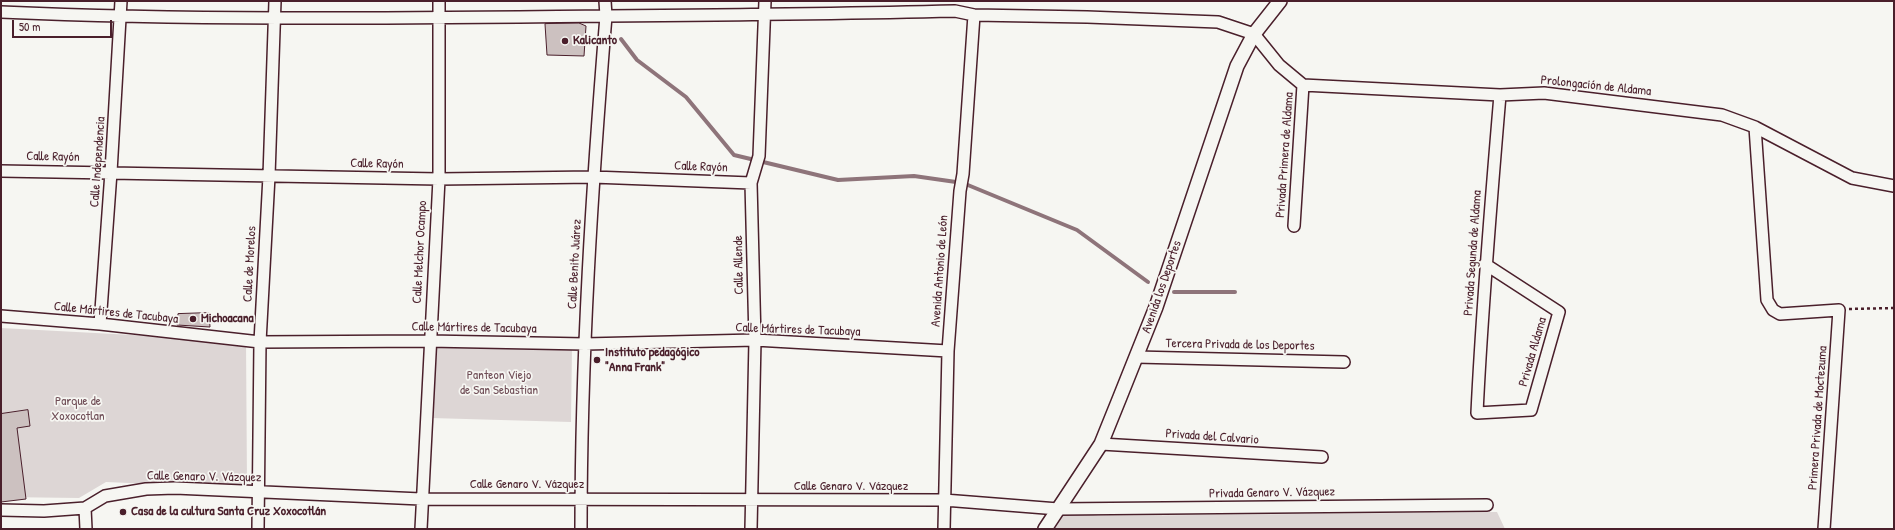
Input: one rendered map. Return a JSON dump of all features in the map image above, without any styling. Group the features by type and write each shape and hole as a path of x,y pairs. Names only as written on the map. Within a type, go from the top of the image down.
{"street":[{"name":"Calle Independencia","path":"100,324 121,1"},
{"name":"Calle de Morelos","path":"258,529 260,342 269,176 275,1"},
{"name":"Calle Melchor Ocampo","path":"421,529 421,499 438,179 439,1"},
{"name":"Calle Benito Juárez","path":"581,529 585,344 593,177 606,16 605,1"},
{"name":"Calle Allende","path":"752,529 755,340 753,178 759,156 765,1"},
{"name":"Avenida los Deportes","path":"1045,529 1101,444 1156,307 1237,66 1254,34 1273,4"},
{"path":"1,12 121,18 439,19 606,16 765,16 954,6 974,15 1087,17 1218,22 1254,34 1279,65 1303,85"},
{"name":"Avenida Antonio de León","path":"944,529 948,351 960,191 963,174 974,15"},
{"name":"Prolongación de Aldama","path":"1303,85 1500,95 1544,93 1722,115 1755,126 1852,178 1894,186"},
{"name":"Privada Primera de Aldama","path":"1294,226 1303,85"},
{"name":"Privada Segunda de Aldama","path":"1477,413 1485,264 1500,95"},
{"path":"1755,126 1767,300 1773,310 1780,314 1839,310"},
{"name":"Calle Rayón","path":"1,170 438,179 593,177 753,178"},
{"name":"Privada Aldama","path":"1477,413 1531,410 1560,312 1485,264"},
{"name":"Primera Privada de Moctezuma","path":"1824,529 1839,310"},
{"name":"Calle Mártires de Tacubaya","path":"1,316 100,324 260,342 429,341 585,344 755,340 948,351"},
{"name":"Tercera Privada de los Deportes","path":"1136,357 1344,362"},
{"name":"Privada del Calvario","path":"1101,444 1322,457"},
{"name":"Calle Genaro V. Vázquez","path":"1,510 44,512 85,508 105,496 146,489 175,488 421,499 752,501 944,500 1058,509"},
{"name":"Privada Genaro V. Vázquez","path":"1058,509 1487,505"},
{"path":"85,508 86,529"}],"path":[{"path":"1839,310 1894,308"}],"green space":[{"name":"Parque de Xoxocotlan","path":"1,328 246,341 247,485 176,485 106,482 79,498 1,497"},
{"name":"Panteon Viejo de San Sebastian","path":"434,345 572,347 571,422 431,418"},
{"path":"1058,509 1099,516 1497,512 1505,529 1045,529"}],"building":[{"name":"Kalicanto","path":"579,23 586,26 584,56 547,55 545,24"},
{"name":"Michoacana","path":"209,313 210,327 177,325 178,314"},
{"path":"28,410 30,426 17,428 26,499 1,502 1,414"}],"waterway":[{"path":"621,39 637,60 686,97 734,155 838,180 914,176 963,183 1077,230 1148,282"},
{"path":"1174,292 1235,292"}],"place":[{"name":"Kalicanto","path":"565,41"},
{"name":"Michoacana","path":"193,319"},
{"name":"Instituto pedagógico \"Anna Frank\"","path":"597,360"},
{"name":"Casa de la cultura Santa Cruz Xoxocotlán","path":"123,512"}]}
